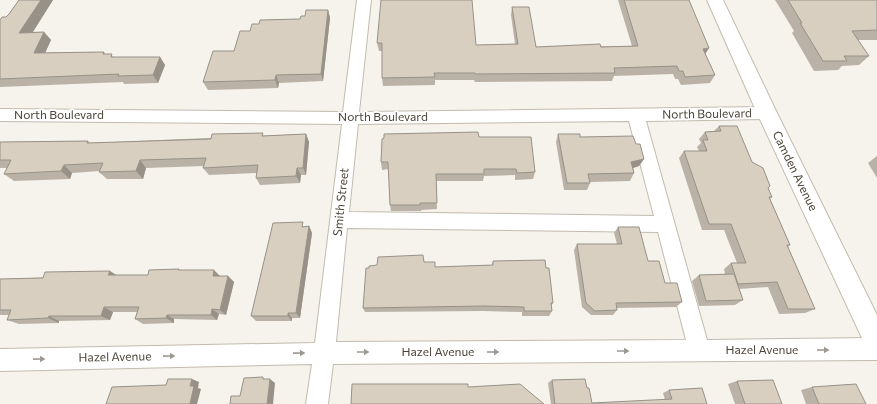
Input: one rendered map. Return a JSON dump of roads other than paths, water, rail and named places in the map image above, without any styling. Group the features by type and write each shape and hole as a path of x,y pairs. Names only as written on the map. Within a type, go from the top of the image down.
{"street":[{"name":"Smith Street","path":"317,404 364,0"},
{"name":"Camden Avenue","path":"715,0 767,113 877,342"},
{"name":"North Boulevard","path":"0,115 350,118 767,113"},
{"path":"636,115 699,350"},
{"path":"339,220 665,224"},
{"name":"Hazel Avenue","path":"0,360 324,352 877,349"}]}
